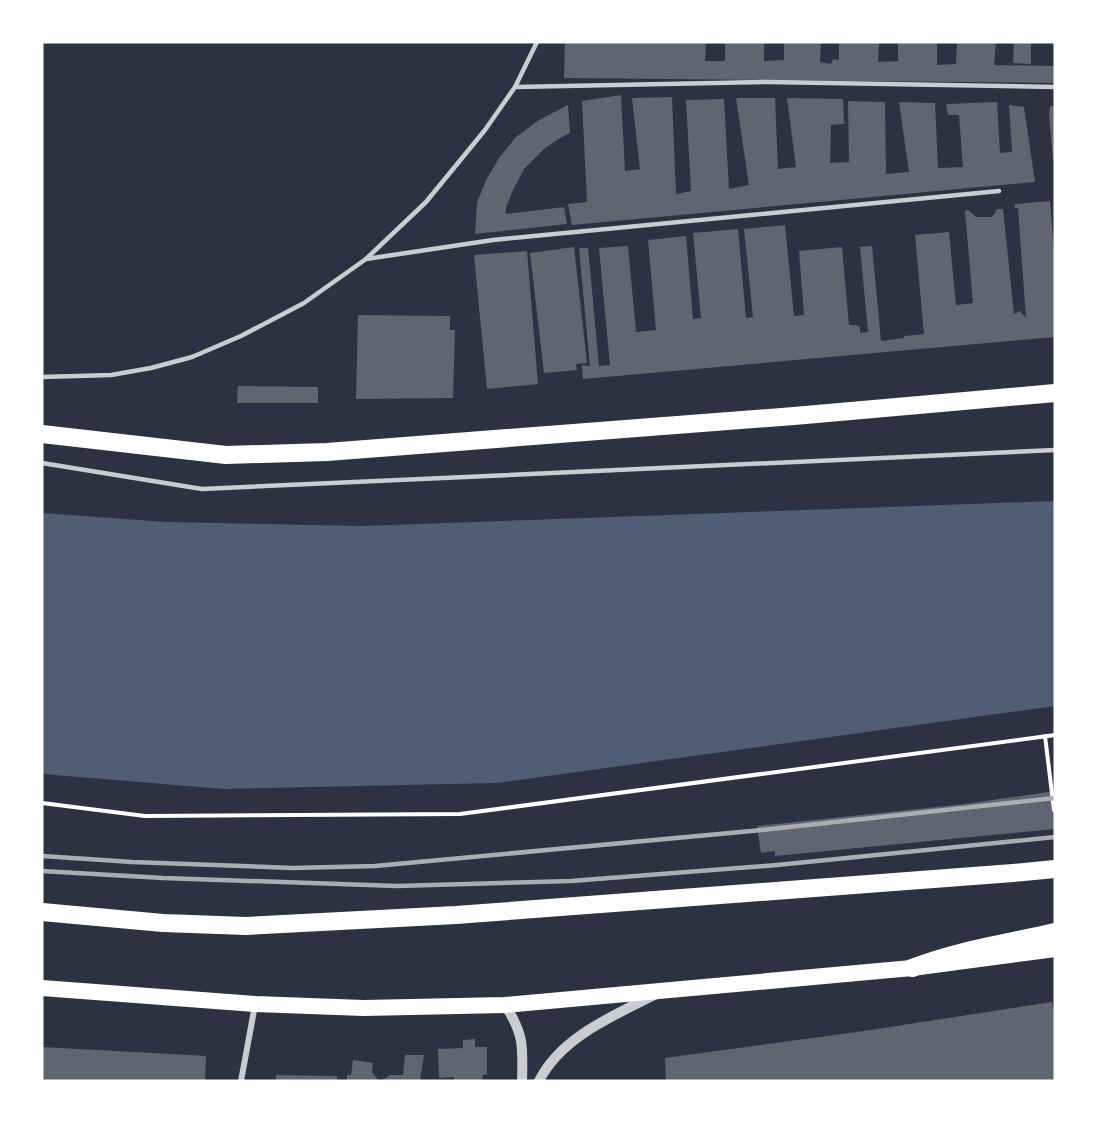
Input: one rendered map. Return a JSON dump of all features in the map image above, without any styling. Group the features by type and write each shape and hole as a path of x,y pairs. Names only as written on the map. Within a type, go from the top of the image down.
{"highway":[{"path":"42,434 226,455 327,452 794,416 1055,393"},
{"path":"42,912 162,923 246,926 456,915 1055,869"},
{"path":"912,968 973,949 1055,932"},
{"path":"42,988 255,1004 364,1008 505,1005 912,968 1055,949"}],"street":[{"path":"539,1081 557,1056 575,1039 596,1024 659,992"},
{"path":"241,1081 255,1004"},
{"path":"505,1005 519,1030 522,1049 522,1081"}],"lane":[{"path":"42,377 111,375 151,368 192,357 241,336 304,303 366,259 432,195 485,130 515,87 537,42"},
{"path":"515,87 768,82 1055,87"},
{"path":"366,259 493,240 999,191"},
{"path":"42,463 202,489 1055,450"}],"path":[{"path":"42,803 145,816 460,814 1055,735"},
{"path":"1046,736 1054,810"}],"water":[{"path":"1055,501 1055,706 497,783 223,789 42,774 42,513 167,522 363,526"}],"building":[{"path":"565,42 706,42 705,61 725,61 725,42 764,42 764,61 784,60 784,42 821,42 820,62 831,64 833,59 839,60 839,42 879,42 878,62 898,61 898,42 937,42 937,65 956,64 957,42 996,42 994,65 1055,66 1055,83 564,78"},
{"path":"1014,42 1031,42 1031,64 1013,63"},
{"path":"621,95 625,171 640,169 632,98 672,97 676,194 691,191 686,100 724,99 729,189 749,185 736,98 775,98 778,169 796,167 787,98 843,99 844,124 831,125 830,163 849,162 848,101 885,102 886,174 909,172 899,102 935,103 938,168 963,167 959,115 948,115 946,104 997,102 1000,153 1012,152 1009,105 1024,107 1035,182 572,225 568,204 587,202 582,101"},
{"path":"568,105 570,133 544,149 524,169 506,207 506,214 564,207 567,224 475,234 477,203 486,180 499,158 516,137 539,120"},
{"path":"1050,106 1055,106 1055,161 1053,161"},
{"path":"1050,201 1055,264 1055,337 583,379 582,365 590,366 579,248 588,248 599,366 610,365 599,248 628,246 636,332 656,330 648,240 686,236 693,319 701,318 693,233 738,229 746,318 753,317 744,229 785,225 794,316 804,315 799,251 842,247 849,325 860,327 860,333 868,332 860,247 872,246 881,341 924,334 915,235 949,232 956,305 973,303 965,211 968,210 976,217 992,217 997,209 1003,209 1014,314 1020,311 1026,318 1018,208 1015,208 1015,204"},
{"path":"574,247 587,363 576,364 577,370 544,373 530,253"},
{"path":"527,251 538,384 487,389 474,255"},
{"path":"358,315 450,316 450,330 455,330 453,398 356,399"},
{"path":"238,386 318,387 318,403 237,403"},
{"path":"1055,791 1055,829 775,856 775,851 761,853 757,826 965,804"},
{"path":"1052,1002 1055,1015 1055,1081 666,1081 665,1058"},
{"path":"475,1039 475,1047 487,1047 487,1075 483,1075 482,1081 454,1081 454,1077 439,1078 438,1049 463,1048 463,1040"},
{"path":"42,1047 206,1056 205,1081 42,1081"},
{"path":"405,1055 424,1055 420,1081 381,1081 390,1075 403,1075"},
{"path":"353,1060 373,1063 372,1072 379,1081 347,1081 347,1075 351,1075"},
{"path":"276,1075 337,1076 337,1081 276,1081"}],"railway":[{"path":"42,856 293,868 375,866 762,830 1055,798"},
{"path":"42,871 163,878 397,886 571,881 777,865 1055,837"}]}
